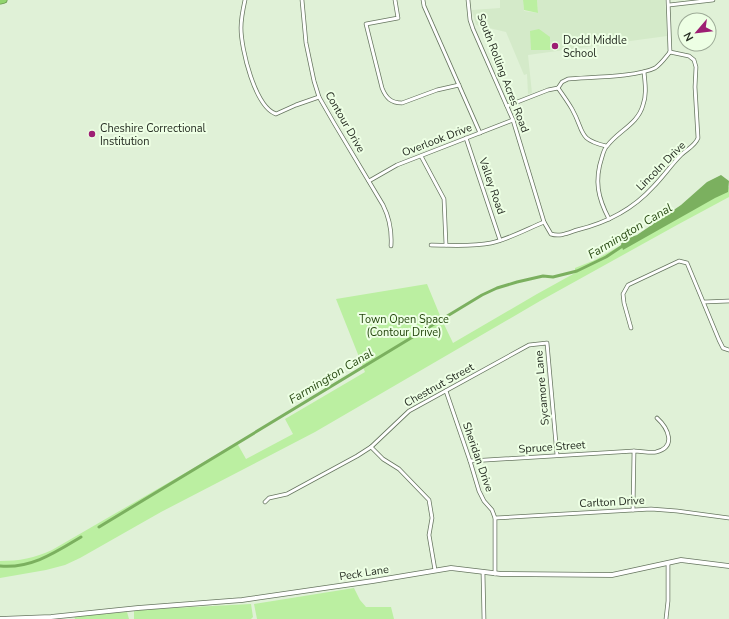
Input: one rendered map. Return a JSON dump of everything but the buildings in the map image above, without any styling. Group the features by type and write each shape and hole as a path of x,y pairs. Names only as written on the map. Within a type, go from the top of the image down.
{"highway":[{"path":"0,1 4,0"}],"street":[{"path":"245,0 241,27 246,62 250,76 266,108 276,114 281,113 296,105 320,97"},
{"name":"Contour Drive","path":"302,0 308,56 314,81 320,97 334,123 384,205 392,232 391,246"},
{"path":"395,0 398,18 366,24 385,96 390,101 402,103 436,90 459,85"},
{"path":"423,0 424,6 480,133"},
{"name":"South Rolling Acres Road","path":"468,0 470,20 473,29 513,120 544,222"},
{"path":"507,106 548,90 558,88 562,82 568,79 644,72 655,68 670,52 668,0"},
{"path":"669,5 713,0"},
{"name":"Lincoln Drive","path":"544,222 551,234 557,236 588,228 609,219 641,199 682,154 696,143 698,138 695,87 696,67 694,60 689,56 670,52"},
{"path":"609,219 601,203 598,185 599,165 606,146 630,124 641,111 646,90 644,72"},
{"path":"558,88 572,108 585,137 592,143 606,146"},
{"name":"Overlook Drive","path":"369,181 397,165 513,120"},
{"name":"Valley Road","path":"466,138 500,240"},
{"path":"421,156 444,199 446,245"},
{"path":"431,246 491,242 500,240 544,222"},
{"path":"631,328 623,294 628,285 679,261 687,263 719,340 724,348 729,350"},
{"path":"704,302 729,301"},
{"name":"Chestnut Street","path":"265,502 269,498 287,494 357,456 371,447 409,411 529,345 546,343"},
{"name":"Sycamore Lane","path":"546,343 556,455"},
{"name":"Sheridan Drive","path":"446,391 479,491 484,501 492,510 495,518"},
{"name":"Spruce Street","path":"470,461 634,451 655,452 662,450 669,440 668,432 657,418"},
{"path":"371,447 382,459 400,469 429,500 432,518 429,535 435,570"},
{"path":"633,510 634,451"},
{"name":"Carlton Drive","path":"495,518 651,509 729,518"},
{"path":"495,518 495,574"},
{"name":"Peck Lane","path":"0,619 50,617 154,606 242,600 373,582 435,570 456,568 495,574 612,575 681,560 729,566"},
{"path":"666,619 668,563"},
{"path":"484,573 484,619"}],"shaded area":[{"name":"Dodd Middle School","path":"500,0 523,0 524,11 538,13 537,0 665,0 667,36 528,55 532,93 528,94 527,74 524,75 506,32 476,25 472,10 500,8"},
{"path":"721,175 729,181 728,192 623,250 621,244 623,240 637,235 681,205 707,182"}],"green space":[{"path":"523,0 537,0 538,13 524,10"},
{"path":"539,29 550,37 550,50 531,50 530,31"},
{"name":"Town Open Space (Contour Drive)","path":"729,187 729,197 540,301 315,432 161,512 65,565 0,578 0,561 27,558 52,550 237,443 246,459 293,434 285,419 365,372 336,299 427,284 453,343 575,273 575,268 595,260 681,211"},
{"path":"354,588 360,600 366,607 391,607 394,619 257,619 254,604"},
{"path":"251,604 253,617 251,619 134,619 134,610"},
{"path":"127,612 129,619 75,619 74,616"}],"waterway":[{"name":"Farmington Canal","path":"99,527 482,295 497,288 517,282 543,276 553,277 577,271 606,257 624,245"},
{"name":"Farmington Canal","path":"0,566 22,565 33,562 53,554 81,537"}],"place":[{"name":"Dodd Middle School","path":"555,46"},
{"name":"Cheshire Correctional Institution","path":"92,134"}]}
